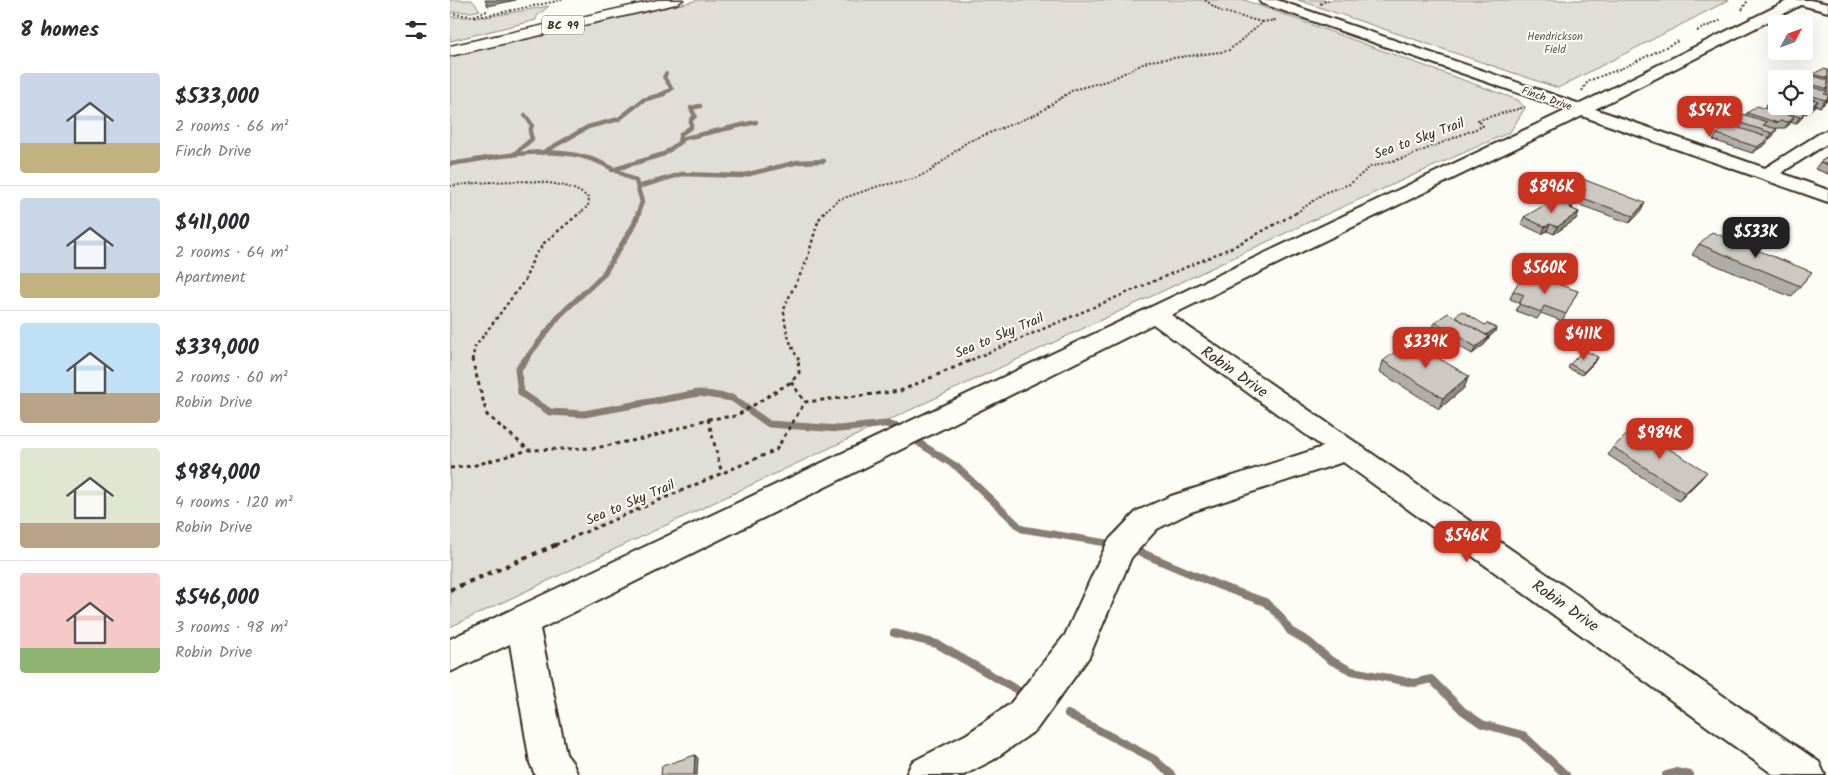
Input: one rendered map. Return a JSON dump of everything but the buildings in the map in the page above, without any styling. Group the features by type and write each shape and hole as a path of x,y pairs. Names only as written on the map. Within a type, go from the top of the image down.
{"highway":[{"name":"BC 99","path":"450,45 652,0"},
{"name":"BC 99","path":"450,50 676,0"}],"street":[{"name":"Finch Drive","path":"1265,0 1580,102 1828,196"},
{"path":"450,656 1154,314 1580,102 1798,0 1828,8"},
{"path":"1766,174 1828,136"},
{"name":"Robin Drive","path":"1154,314 1806,775"},
{"path":"925,775 980,747 1023,717 1077,646 1119,550 1147,520 1180,504 1346,450"},
{"path":"522,620 548,763 559,775"}],"path":[{"path":"450,14 484,16 562,0"},
{"path":"1205,0 1220,11 1263,22 1278,19"},
{"path":"1739,13 1748,0"},
{"path":"473,16 487,11"},
{"path":"1690,35 1727,18"},
{"path":"450,468 472,466 529,450 595,448 647,438 708,419 736,416 791,382 799,373 799,361 791,348 784,310 806,263 814,240 819,216 838,200 879,186 912,179 929,172 967,142 1037,114 1068,92 1110,80 1149,61 1228,51 1263,22"},
{"path":"1580,102 1588,81 1625,67 1683,39"},
{"name":"Sea to Sky Trail","path":"450,590 776,450 805,402 900,390 1233,247 1299,211 1326,192 1350,184 1370,167 1407,157 1483,126 1478,120 1528,107"},
{"path":"450,186 494,180 520,180 567,186 583,192 588,199 588,206 544,243 533,259 525,280 475,347 472,361 487,414 529,450"},
{"path":"791,382 805,402"},
{"path":"708,419 722,474"}],"green space":[{"path":"450,0 472,0 480,10 450,12"},
{"path":"699,0 1244,0 1518,100 1525,108 1510,132 1309,222 450,627 450,57"},
{"name":"Hendrickson Field","path":"1298,0 1729,0 1558,88"},
{"path":"549,6 537,16 536,20 450,41 450,17 486,17"}],"waterway":[{"path":"660,95 672,89 664,77 666,74"},
{"path":"543,152 588,127 619,119 643,100 664,94"},
{"path":"679,141 681,134 691,127 691,120 695,116 691,108 700,106"},
{"path":"513,155 532,139 530,132 532,125 525,115"},
{"path":"614,169 664,154 685,138 756,122"},
{"path":"513,155 543,152"},
{"path":"543,152 574,155 591,159 614,169"},
{"path":"450,164 513,155"},
{"path":"638,187 682,174 741,176 798,162 824,161"},
{"path":"614,169 636,181 642,202 638,213"},
{"path":"525,360 560,315 603,275 634,225 639,212"},
{"path":"526,359 518,369 521,393 550,412 584,414 699,393 732,398 769,424 839,429 886,424 901,428"},
{"path":"919,443 957,467 1022,529 1113,544 1111,544"},
{"path":"1130,548 1220,586 1265,602 1279,615 1290,631 1309,642 1330,660 1352,671 1414,683 1431,679 1463,711 1482,724 1523,735 1566,775"},
{"path":"894,633 937,644 1026,695"},
{"path":"1068,714 1154,759 1172,775"},
{"path":"1666,775 1677,772 1690,775"}]}
